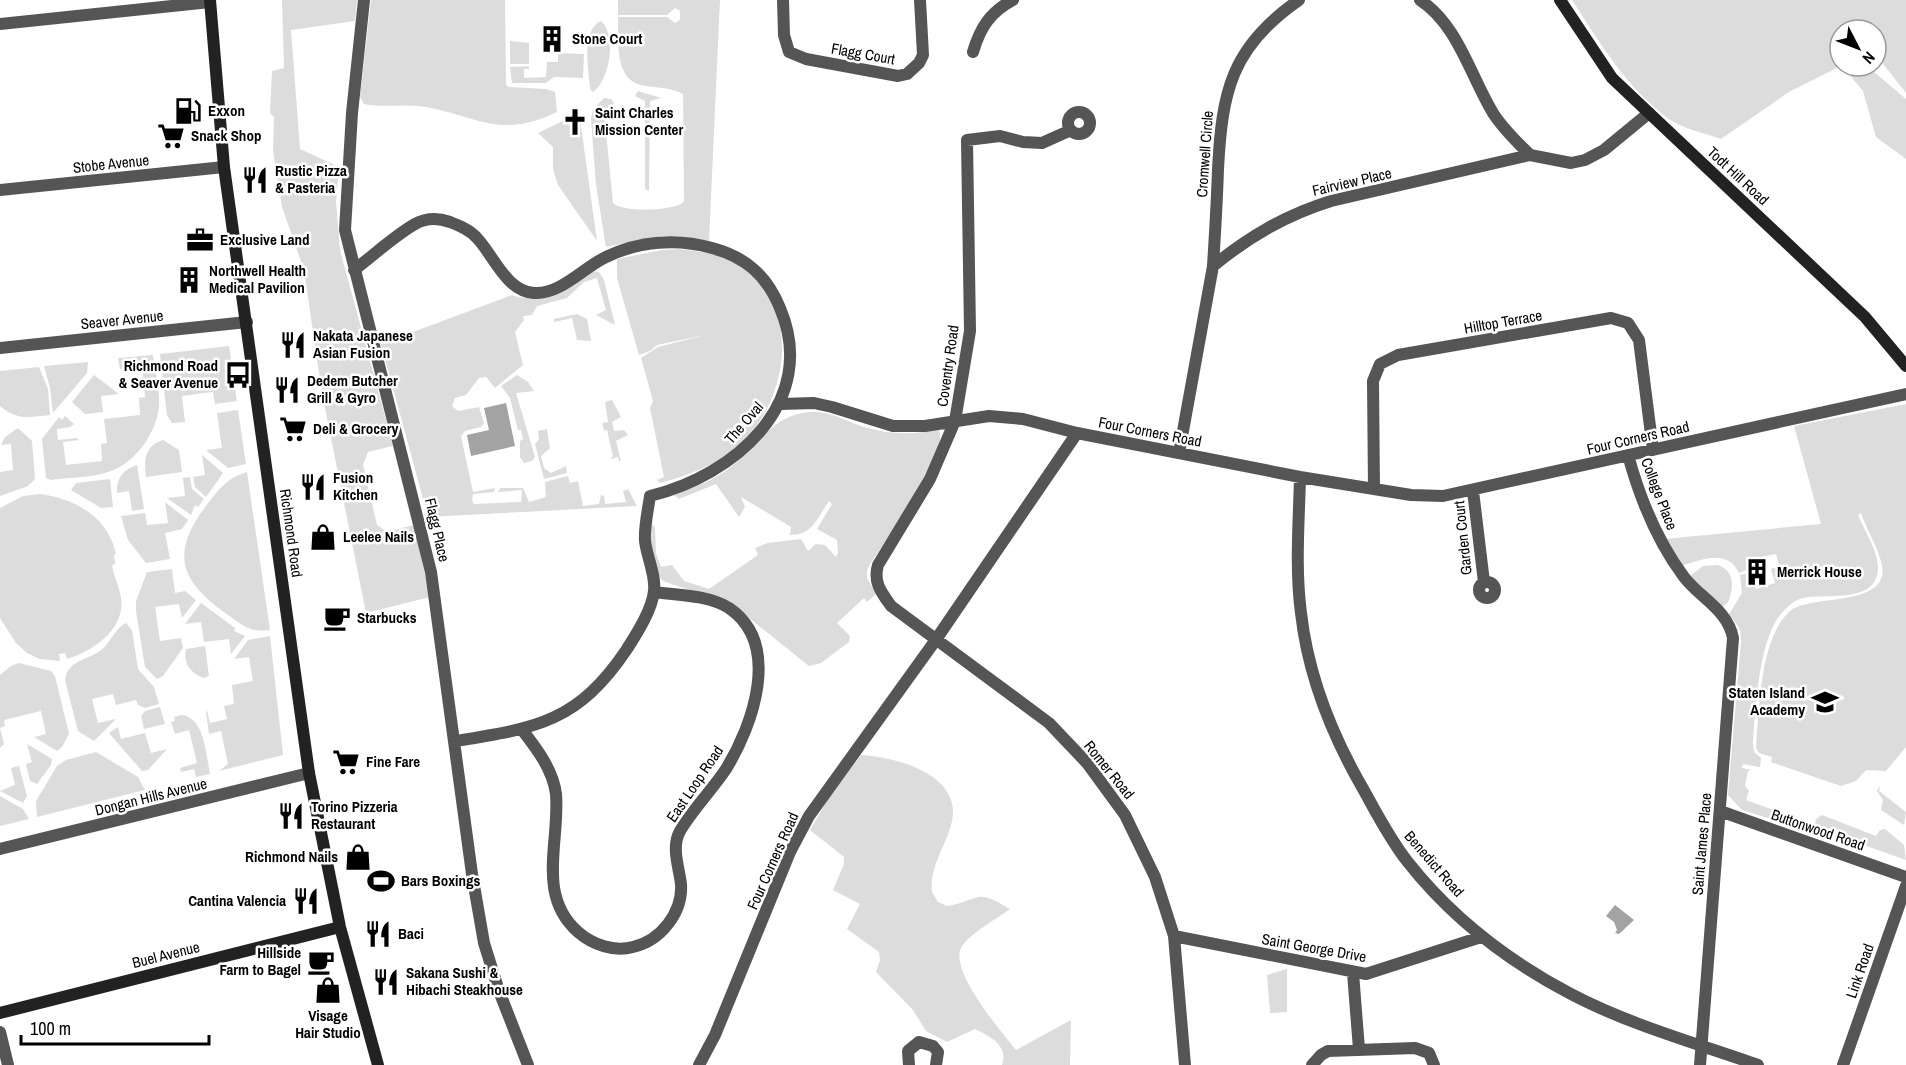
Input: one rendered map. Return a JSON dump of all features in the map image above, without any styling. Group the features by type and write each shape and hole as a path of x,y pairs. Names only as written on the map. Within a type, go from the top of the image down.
{"main road":[{"name":"Todt Hill Road","path":"1560,0 1612,78 1865,317 1906,366"},
{"name":"Richmond Road","path":"210,1 224,167 309,773 340,927 378,1065"},
{"name":"Buel Avenue","path":"0,1013 340,927"}],"street":[{"name":"Flagg Place","path":"364,0 344,209 345,230 432,572 472,874 484,943 507,1014 528,1065"},
{"name":"Flagg Court","path":"783,0 784,35 789,52 806,59 898,76 914,69 922,55 920,0"},
{"path":"972,52 985,22 995,11 1013,0"},
{"name":"Cromwell Circle","path":"1213,266 1220,124 1225,95 1245,53 1281,13 1299,0"},
{"path":"1420,0 1443,21 1493,112 1504,128 1530,155"},
{"path":"0,24 210,1"},
{"name":"Fairview Place","path":"1213,266 1266,227 1303,210 1530,155 1571,163 1585,160 1604,150 1649,113"},
{"name":"Coventry Road","path":"875,576 878,565 930,479 955,420 970,331 967,140 1000,136 1023,142 1042,143 1071,130"},
{"name":"Stobe Avenue","path":"0,190 224,167"},
{"name":"The Oval","path":"354,270 416,224 429,219 444,220 476,236 510,282 531,293 551,290 606,257 661,241 679,242 725,252 760,273 775,294 788,328 789,372 780,404 765,426 741,452 718,470 694,482 650,496 645,540 654,592"},
{"path":"1179,453 1213,266"},
{"name":"Hilltop Terrace","path":"1374,489 1374,381 1380,364 1398,355 1611,318 1628,323 1639,340 1653,450"},
{"name":"Seaver Avenue","path":"0,348 247,321"},
{"name":"Four Corners Road","path":"699,1065 715,1035 790,852 809,816 935,641 1077,433 1300,477 1411,495 1443,496 1906,394"},
{"path":"780,404 814,403 893,426 925,426 989,416 1023,419 1077,433"},
{"name":"College Place","path":"1628,455 1637,487 1659,538 1686,579 1731,626"},
{"name":"Benedict Road","path":"1300,477 1300,611 1306,648 1326,714 1351,769 1406,860 1434,892 1481,937 1528,970 1572,995 1653,1029 1758,1065"},
{"name":"Garden Court","path":"1473,491 1484,582"},
{"name":"Romer Road","path":"875,576 877,585 891,606 935,641 1049,723 1087,763 1125,814 1155,878 1174,936 1185,1065"},
{"path":"456,741 523,731 572,708 606,676 635,637 654,592"},
{"name":"East Loop Road","path":"523,731 545,762 556,795 551,870 554,890 564,914 579,933 611,948 634,947 653,938 671,920 680,899 676,854 678,834 726,769 739,746 756,698 758,665 751,632 728,608 696,597 654,592"},
{"name":"Saint James Place","path":"1700,1065 1733,638 1731,626"},
{"name":"Dongan Hills Avenue","path":"0,849 309,773"},
{"name":"Buttonwood Road","path":"1720,812 1906,877"},
{"name":"Link Road","path":"1843,1065 1906,886"},
{"name":"Saint George Drive","path":"1174,936 1353,973 1381,971 1481,937"},
{"path":"1353,973 1359,1049"},
{"path":"0,1032 8,1065"},
{"path":"909,1065 908,1051 919,1042 933,1046 938,1052 936,1065"},
{"path":"1312,1065 1328,1051 1421,1048 1429,1053 1434,1065"}],"shaded area":[{"path":"282,0 357,0 355,21 291,30 300,149 339,167 336,202 340,250 393,446 368,452 363,465 377,525 387,532 414,525 430,597 366,613 322,393 304,270 282,207 273,151 274,117 270,113 272,71 284,68"},
{"path":"371,0 505,0 506,85 555,92 557,112 536,120 502,125 419,106 364,104 360,97"},
{"path":"618,0 720,0 709,241 661,236 606,247 596,185 591,119 593,109 604,98 611,99 614,103 604,111 613,203 627,208 650,210 672,207 684,201 683,94 632,81 622,66 618,36 618,17 667,17 675,23 680,20 680,11 675,8 667,15 618,15"},
{"path":"1572,0 1906,0 1906,93 1888,70 1888,18 1828,18 1828,72 1789,92 1721,139 1681,125 1654,107 1627,80"},
{"path":"601,21 609,36 609,57 604,78 593,92 590,89 588,42 594,26"},
{"path":"510,41 529,43 529,64 510,64"},
{"path":"558,53 584,54 583,78 554,77 546,83 512,83 510,67 529,66 529,69 524,69 524,78 546,77 547,62 558,62"},
{"path":"1852,78 1881,78 1906,99 1906,159 1876,137 1863,91"},
{"path":"638,91 661,98 650,101 649,191 645,189 645,101 635,96"},
{"path":"573,116 580,119 597,241 558,185 553,169 553,147 538,133"},
{"path":"679,249 724,257 750,273 768,294 778,319 782,346 779,374 771,401 757,425 738,446 720,459 691,473 660,483 657,480 664,477 650,408 653,401 641,358 658,347 705,335 657,345 650,351 639,355 617,278 617,259"},
{"path":"593,271 599,272 604,280 615,325 596,315 606,310 597,278 584,282 567,298 537,306 532,315 523,316 524,320 515,332 523,365 495,388 486,377 479,378 466,395 455,398 452,406 458,411 479,407 484,423 481,427 465,431 461,436 473,492 495,488 494,492 473,494 474,504 521,502 522,490 498,492 500,488 523,488 529,502 546,497 545,482 568,476 570,483 578,481 583,506 599,504 601,495 604,496 605,504 626,502 623,491 628,489 637,506 428,517 381,344 512,295 533,298 554,292"},
{"path":"577,314 587,319 591,341 577,340 572,318 554,322 554,319"},
{"path":"229,346 237,401 215,404 213,392 182,396 185,422 172,423 167,415 160,354"},
{"path":"153,355 159,406 154,426 144,445 129,461 111,471 89,476 51,480 46,478 42,439 59,417 62,420 65,416 74,424 57,429 58,440 77,438 79,440 63,442 66,465 102,461 101,444 107,443 104,419 140,415 139,398 145,397 142,367 120,369 118,358"},
{"path":"88,362 87,373 53,413 44,366"},
{"path":"39,367 48,389 50,415 18,416 0,406 0,371"},
{"path":"94,375 119,394 101,396 103,412 85,414 72,402"},
{"path":"517,375 528,382 534,391 516,393 535,457 532,461 524,463 520,457 520,441 523,439 521,430 518,430 510,398 501,386"},
{"path":"612,400 621,417 612,422 614,431 624,430 628,435 616,441 621,461 618,457 610,459 613,456 607,430 604,431 602,423 608,422 605,402"},
{"path":"506,403 515,446 471,456 467,435 489,430 484,408"},
{"name":"Staten Island Academy","path":"1906,404 1906,747 1886,771 1866,770 1856,781 1841,786 1771,762 1772,757 1759,753 1756,748 1763,676 1772,639 1779,624 1789,612 1798,606 1861,594 1873,588 1881,579 1882,565 1861,513 1858,515 1877,560 1876,578 1870,587 1861,592 1803,598 1793,602 1774,625 1759,676 1753,743 1754,752 1761,758 1760,767 1743,764 1742,768 1751,770 1748,771 1745,786 1749,791 1746,800 1802,820 1803,826 1797,829 1795,822 1790,821 1786,824 1742,810 1728,795 1741,641 1740,629 1729,614 1742,593 1740,575 1751,572 1756,589 1775,583 1771,569 1779,566 1776,554 1747,560 1750,569 1739,573 1734,565 1721,558 1705,559 1681,566 1664,539 1821,524 1794,426"},
{"path":"238,410 246,464 228,468 206,450 222,448 217,413"},
{"path":"809,412 833,415 860,426 885,432 912,433 939,430 939,443 934,460 924,479 867,570 867,578 876,594 867,602 864,598 837,623 850,636 849,642 821,663 809,666 733,605 663,581 653,561 649,523 655,527 656,553 661,567 672,565 684,581 709,589 758,555 755,548 768,543 801,539 808,551 816,544 825,545 836,557 837,540 817,529 832,504 829,501 809,529 790,535 791,527 741,497 745,507 739,517 716,484 679,499 674,495 719,475 785,419"},
{"path":"18,428 32,441 35,479 28,486 0,496 0,472 13,470 11,444 1,445 5,437"},
{"path":"547,429 550,448 541,456 544,468 551,473 566,466 567,473 544,479 535,444 539,439 538,431"},
{"path":"163,440 179,450 182,472 146,477 145,460 149,450"},
{"path":"202,455 223,473 206,497 195,487 193,477 205,475"},
{"path":"137,465 144,509 132,511 129,491 117,493 117,488 122,475"},
{"path":"247,472 270,630 263,631 243,625 212,603 191,579 184,553 194,523 215,494 234,477"},
{"path":"190,477 192,489 204,499 198,507 195,505 191,515 167,498 185,496 183,478"},
{"path":"110,479 113,507 101,508 71,490 76,483"},
{"path":"40,494 66,500 88,512 106,530 116,554 114,555 115,564 112,565 121,605 114,627 98,644 88,650 67,659 65,653 59,654 60,661 40,659 27,653 16,643 0,618 0,508 23,496"},
{"path":"165,502 188,520 182,529 165,533 170,559 146,563 128,540 121,516 145,513 147,525 168,523"},
{"path":"1718,565 1728,571 1732,581 1730,597 1722,607 1691,579 1691,575 1703,566"},
{"path":"172,569 175,593 185,591 196,600 182,618 179,604 155,607 160,641 181,638 183,648 163,676 157,679 145,667 136,601 147,572"},
{"path":"201,603 235,628 234,631 245,636 231,654 229,639 204,642 201,622 185,624"},
{"path":"126,623 132,630 138,669 154,687 159,704 145,708 138,705 136,700 116,705 113,694 92,699 98,723 116,719 94,741 78,731 65,680 69,669 104,648 119,628"},
{"path":"270,636 283,755 219,771 228,764 221,731 209,734 207,710 210,723 227,719 224,706 234,704 232,685 253,681 249,657 234,659 248,640"},
{"path":"205,646 209,676 203,678 188,667 185,654 186,649"},
{"path":"19,663 51,671 55,676 69,734 62,747 57,751 34,737 46,734 41,711 4,720 5,726 0,728 0,675"},
{"path":"160,707 165,724 144,729 141,716 145,711"},
{"path":"181,715 189,717 200,730 210,774 196,777 194,769 181,772 180,768 197,763 189,730 175,734 171,722 175,721 174,717"},
{"path":"118,727 121,739 145,733 151,753 167,749 148,770 142,771 109,733"},
{"path":"0,728 4,744 0,748"},
{"path":"27,744 52,759 51,765 37,784 30,781 26,764 32,762"},
{"path":"96,752 138,777 145,790 37,817 36,801 57,766 66,760"},
{"path":"861,755 907,764 937,780 947,791 952,805 952,821 933,873 932,892 938,902 947,906 983,897 990,898 1010,909 978,931 962,946 959,956 962,969 988,1015 1016,1050 1071,1020 1070,1065 1002,1065 1003,1052 1000,1047 992,1038 975,1029 947,1042 926,1031 913,1010 876,972 880,960 879,952 847,929 860,904 833,890 844,864 844,857 810,830 828,799"},
{"path":"19,766 27,796 23,803 0,791 15,785 11,768"},
{"path":"1880,785 1879,791 1906,812 1904,825 1881,810 1883,800 1877,791"},
{"path":"0,796 23,809 29,819 0,826"},
{"path":"1822,815 1876,836 1880,830 1885,829 1904,845 1906,860 1813,827 1817,818"},
{"path":"1615,905 1634,920 1619,934 1615,933 1617,930 1614,922 1606,916"},
{"path":"1287,969 1287,1012 1270,1013 1267,975"}],"place":[{"name":"Stone Court","path":"552,39"},
{"name":"Exxon","path":"188,111"},
{"name":"Saint Charles Mission Center","path":"575,122"},
{"name":"Snack Shop","path":"171,136"},
{"name":"Rustic Pizza & Pasteria","path":"255,180"},
{"name":"Exclusive Land","path":"200,240"},
{"name":"Northwell Health Medical Pavilion","path":"189,280"},
{"name":"Nakata Japanese Asian Fusion","path":"293,345"},
{"name":"Richmond Road & Seaver Avenue","path":"238,375"},
{"name":"Dedem Butcher Grill & Gyro","path":"287,390"},
{"name":"Deli & Grocery","path":"293,429"},
{"name":"Fusion Kitchen","path":"313,487"},
{"name":"Leelee Nails","path":"323,537"},
{"name":"Merrick House","path":"1757,572"},
{"name":"Starbucks","path":"337,618"},
{"name":"Staten Island Academy","path":"1825,702"},
{"name":"Fine Fare","path":"346,762"},
{"name":"Torino Pizzeria Restaurant","path":"291,816"},
{"name":"Richmond Nails","path":"358,857"},
{"name":"Bars Boxings","path":"381,881"},
{"name":"Cantina Valencia","path":"306,901"},
{"name":"Baci","path":"378,934"},
{"name":"Hillside Farm to Bagel","path":"321,962"},
{"name":"Sakana Sushi & Hibachi Steakhouse","path":"386,982"},
{"name":"Visage Hair Studio","path":"328,990"}]}
